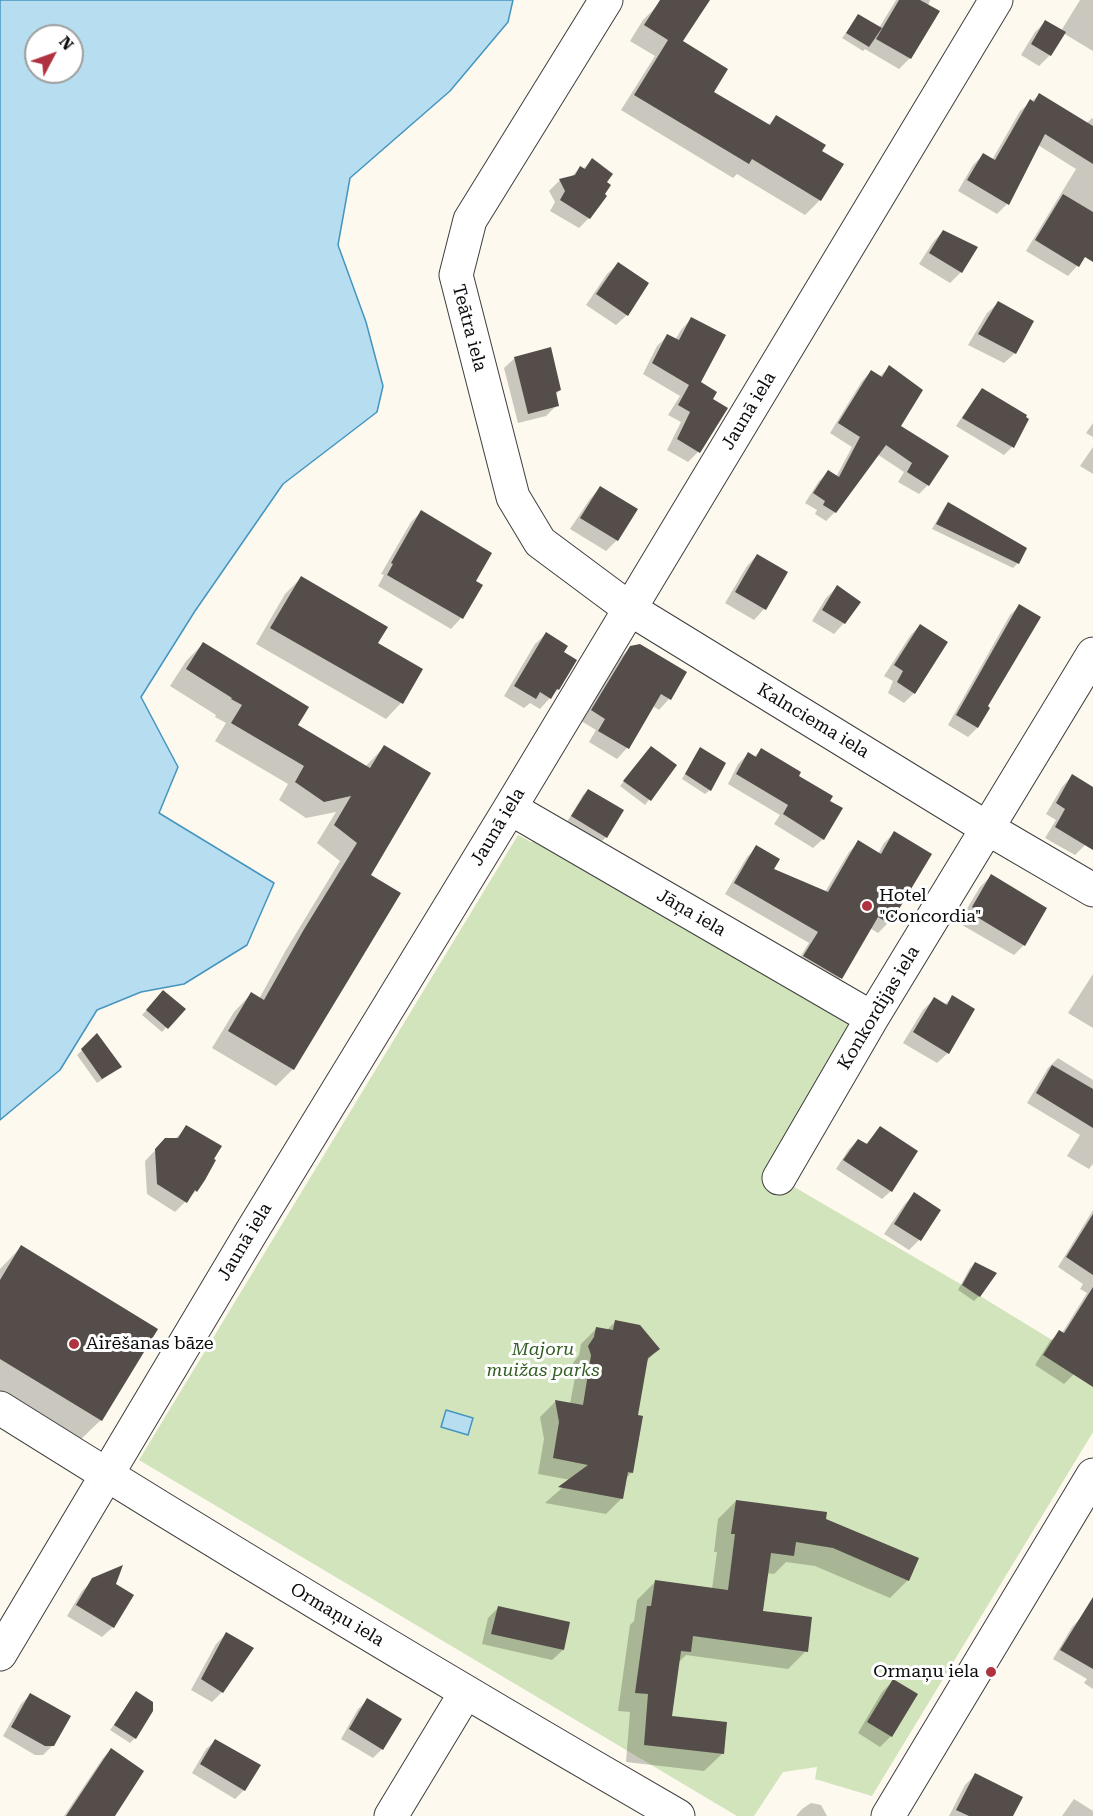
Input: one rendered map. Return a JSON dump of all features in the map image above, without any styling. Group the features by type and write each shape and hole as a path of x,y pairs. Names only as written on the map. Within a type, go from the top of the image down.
{"street":[{"name":"Teātra iela","path":"540,542 513,497 456,275 470,220 606,0"},
{"name":"Jaunā iela","path":"0,1654 252,1231 510,808 996,0"},
{"name":"Kalnciema iela","path":"540,542 630,609 987,828 1093,890"},
{"name":"Konkordijas iela","path":"779,1178 872,1018 1093,654"},
{"name":"Jāņa iela","path":"510,808 872,1018"},
{"name":"Ormaņu iela","path":"0,1408 466,1692 678,1816"},
{"path":"888,1816 1093,1475"},
{"path":"391,1816 466,1692"}],"green space":[{"name":"Majoru muižas parks","path":"518,835 531,842 545,841 851,1024 772,1174 1093,1365 1093,1432 872,1796 815,1779 817,1767 783,1772 754,1816 737,1816 139,1460"}],"water":[{"path":"0,0 513,0 508,22 450,91 350,178 338,245 366,322 383,386 377,412 283,484 195,611 141,697 178,767 159,813 274,883 247,945 184,984 141,992 97,1010 60,1070 0,1120"},
{"path":"446,1410 473,1418 468,1435 441,1427"}],"building":[{"path":"660,0 710,0 683,41 728,69 714,92 770,125 776,115 826,145 822,151 844,164 821,201 752,159 749,164 634,95 668,40 644,25"},
{"path":"899,0 920,0 940,11 911,59 876,39"},
{"path":"858,14 882,28 869,47 846,33"},
{"path":"1045,20 1066,32 1051,56 1031,44"},
{"path":"1039,93 1093,126 1093,164 1045,134 1009,205 967,180 983,153 995,160 1030,99 1034,102"},
{"path":"592,158 613,174 607,182 611,185 605,194 607,196 590,219 560,200 565,191 559,179 575,175 580,166 585,169"},
{"path":"1063,194 1093,212 1093,262 1085,257 1079,267 1035,240"},
{"path":"943,230 978,247 962,273 929,253"},
{"path":"618,262 649,283 628,316 596,294"},
{"path":"998,301 1034,321 1016,354 978,334"},
{"path":"691,317 726,335 701,382 717,392 713,399 728,408 700,453 677,439 690,412 678,405 689,385 652,363 667,334 679,340"},
{"path":"551,347 561,390 556,392 559,406 528,414 514,357"},
{"path":"889,365 923,390 901,426 949,456 929,486 907,472 912,463 886,445 836,513 823,505 825,501 813,493 828,470 839,477 860,437 838,423 871,370 882,377"},
{"path":"982,388 1027,415 1029,419 1014,448 962,418"},
{"path":"600,486 638,509 618,541 580,518"},
{"path":"948,502 1027,548 1019,564 936,524"},
{"path":"421,510 492,553 476,581 483,585 463,619 387,575 393,564 391,563"},
{"path":"757,554 788,572 766,610 735,592"},
{"path":"301,576 388,627 378,643 423,669 403,704 270,628"},
{"path":"837,585 861,602 845,624 822,610"},
{"path":"1019,604 1041,617 988,706 990,708 978,728 956,715"},
{"path":"920,624 948,642 915,694 897,682 903,671 894,665"},
{"path":"546,632 568,646 564,652 577,660 551,699 540,692 536,699 514,686"},
{"path":"203,642 309,707 298,725 370,768 384,745 431,773 371,875 401,893 294,1070 228,1031 251,992 264,1000 357,843 334,825 351,796 324,802 295,782 304,766 231,723 242,705 186,669"},
{"path":"640,644 687,672 671,700 661,694 629,749 598,731 605,719 591,710 630,646"},
{"path":"651,746 677,765 651,801 623,781"},
{"path":"700,747 726,763 711,791 685,774"},
{"path":"761,748 801,772 799,776 833,796 830,801 843,808 824,840 783,814 788,805 736,774 748,752 756,757"},
{"path":"1072,774 1093,787 1093,850 1055,827 1065,809 1056,803"},
{"path":"588,789 624,810 607,838 571,816"},
{"name":"Hotel \"Concordia\"","path":"894,831 932,854 890,924 878,917 842,979 803,956 818,932 734,883 756,845 780,859 774,869 828,892 858,840 881,854"},
{"path":"991,874 1047,908 1025,946 972,914 975,909 972,907"},
{"path":"163,990 186,1009 168,1029 146,1010"},
{"path":"952,995 975,1009 949,1054 913,1032 934,997 947,1005"},
{"path":"97,1033 122,1067 102,1079 81,1049"},
{"path":"1052,1065 1093,1089 1093,1128 1036,1093"},
{"path":"186,1125 222,1146 205,1180 187,1203 157,1184 155,1149 165,1138 178,1138"},
{"path":"880,1126 918,1151 892,1192 843,1160 858,1139 867,1144"},
{"path":"914,1192 941,1210 921,1241 894,1224"},
{"path":"1093,1214 1093,1275 1066,1257"},
{"name":"Airēšanas bāze","path":"21,1245 158,1329 102,1421 0,1359 0,1280"},
{"path":"975,1262 997,1273 980,1297 962,1285"},
{"path":"1093,1287 1093,1387 1043,1355 1059,1330 1064,1333"},
{"path":"615,1320 640,1325 660,1349 648,1358 638,1415 643,1416 633,1473 628,1472 623,1499 558,1487 588,1465 553,1458 559,1422 555,1400 583,1405 591,1355 588,1346 594,1337 596,1327 613,1330"},
{"path":"736,1500 827,1512 826,1519 919,1558 909,1581 833,1548 796,1542 794,1556 771,1553 763,1611 812,1617 808,1652 693,1636 691,1652 681,1651 672,1716 727,1722 724,1754 644,1745 648,1694 635,1693 647,1606 651,1606 655,1580 728,1590 735,1534 731,1534"},
{"path":"123,1565 116,1584 134,1595 114,1628 76,1605 92,1578"},
{"path":"1093,1597 1093,1669 1060,1650"},
{"path":"498,1606 570,1622 564,1650 491,1634"},
{"path":"226,1632 254,1648 223,1693 201,1679"},
{"path":"893,1679 918,1694 892,1737 867,1722"},
{"path":"136,1691 153,1702 153,1711 136,1739 114,1725"},
{"path":"30,1693 71,1716 54,1746 45,1746 11,1727"},
{"path":"367,1698 402,1719 383,1750 349,1729"},
{"path":"215,1739 261,1765 245,1791 200,1764"},
{"path":"111,1748 144,1771 115,1816 66,1816"},
{"path":"975,1773 1023,1797 1013,1816 969,1816 956,1810"}],"place":[{"name":"Hotel \"Concordia\"","path":"867,906"},
{"name":"Airēšanas bāze","path":"74,1344"},
{"name":"Ormaņu iela","path":"991,1672"}]}
